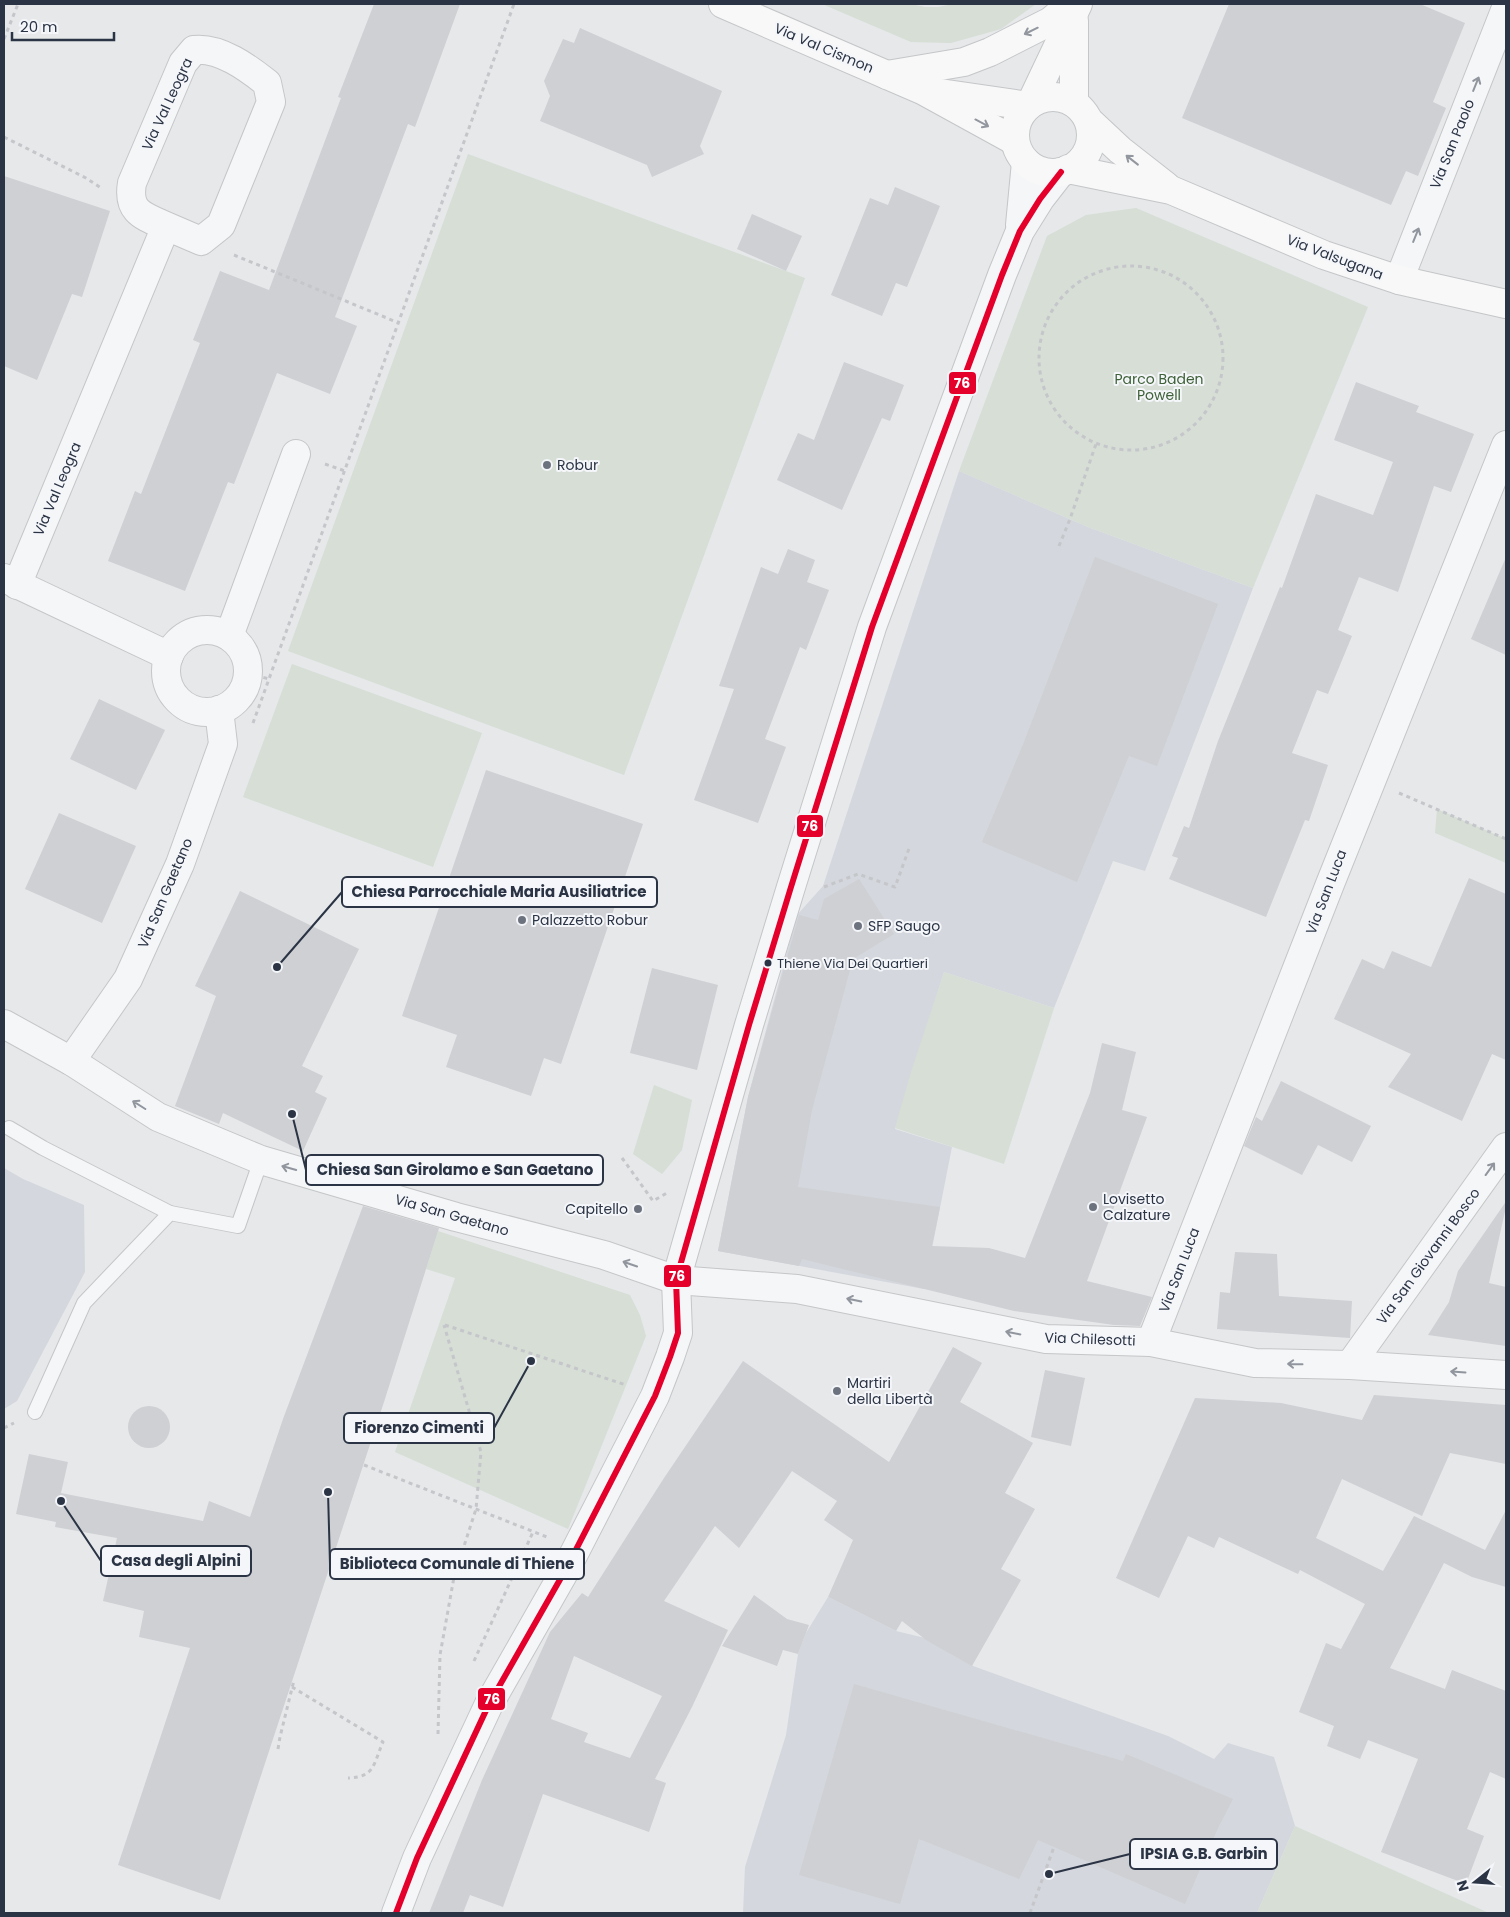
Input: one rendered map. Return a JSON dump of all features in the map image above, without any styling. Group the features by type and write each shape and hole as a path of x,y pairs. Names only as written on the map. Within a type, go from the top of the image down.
{"main road":[{"name":"Via Val Cismon","path":"723,4 924,91 1021,151"},
{"path":"887,75 964,62 990,52 1051,22 1074,8"},
{"path":"1030,105 1074,8"},
{"path":"1074,8 1082,112 1091,132 1090,144 1078,164 1064,171 1049,172 1036,169 1021,151 1016,128 1020,116 1030,105 1041,98 1053,96 1064,98 1082,112"},
{"name":"Via Val Cismon","path":"924,91 1030,105"},
{"name":"Via Valsugana","path":"1082,112 1120,150 1171,190"},
{"name":"Via Valsugana","path":"1064,171 1171,190 1324,255 1399,280 1506,304"}],"street":[{"name":"Via San Paolo","path":"1399,280 1506,8"},
{"name":"Via Val Leogra","path":"139,214 130,195 132,183 188,55 194,50 202,49 239,62 267,83 271,102 221,224 201,241"},
{"path":"1020,231 1021,151"},
{"path":"396,1913 417,1858 489,1704 566,1569 655,1396 678,1333 676,1280 749,1025 872,628 1020,231 1040,199 1064,171"},
{"path":"139,214 201,241"},
{"name":"Via Val Leogra","path":"166,226 10,582 169,656"},
{"name":"Via San Luca","path":"1151,1342 1371,781 1506,445"},
{"path":"228,636 296,454"},
{"path":"218,631 237,643 244,652 247,662 259,676 246,686 230,705 219,710 206,712 193,709 181,703 173,693 168,681 166,668 169,656 183,637 194,632 218,631"},
{"name":"Via San Gaetano","path":"71,1062 128,979 180,864 223,744 219,710"},
{"name":"Via San Gaetano","path":"4,1024 71,1062 158,1117 260,1160 456,1217 604,1255 676,1280"},
{"name":"Via San Giovanni Bosco","path":"1350,1365 1506,1147"},
{"name":"Via Chilesotti","path":"676,1280 798,1289 1046,1339 1151,1342 1255,1363 1350,1365 1506,1375"}],"lane":[{"path":"9,1128 43,1148 170,1213 238,1226 260,1160"},
{"path":"35,1412 84,1303 170,1213"}],"path":[{"path":"4,39 18,4"},
{"path":"252,725 259,676 399,323 514,4"},
{"path":"4,137 86,178 139,214"},
{"path":"201,241 399,323"},
{"path":"1124,265 1152,267 1178,277 1199,295 1215,318 1223,344 1222,372 1215,399 1199,421 1177,439 1160,446 1151,449 1124,451 1096,444 1072,430 1054,410 1042,385 1038,358 1042,330 1054,305 1073,285 1097,271 1124,265"},
{"path":"1060,546 1096,444"},
{"path":"1371,781 1506,839"},
{"path":"820,888 858,874 895,887 910,846"},
{"path":"622,1158 653,1201 674,1190 702,1194"},
{"path":"442,1733 438,1742 440,1655 454,1577 476,1509 481,1452 444,1325 626,1385"},
{"path":"364,1465 555,1540 549,1557 566,1569"},
{"path":"474,1663 533,1532"},
{"path":"278,1749 294,1680"},
{"path":"292,1687 383,1742 370,1772 362,1778 348,1778"},
{"path":"1030,1913 1054,1847"}],"shaded area":[{"path":"959,471 1088,527 1253,588 1145,871 1113,861 1054,1008 944,972 895,1129 952,1147 924,1289 718,1251 748,1097 797,915 823,886"},
{"path":"4,1168 23,1179 84,1205 85,1272 17,1401 4,1409"},
{"path":"828,1597 896,1631 925,1638 973,1666 1168,1736 1214,1759 1228,1743 1274,1757 1295,1826 1257,1913 743,1913 745,1867 786,1735 798,1654 806,1633"}],"green space":[{"path":"822,4 911,4 938,7 953,4 1036,4 1001,29 951,43 911,42"},
{"name":"Robur","path":"468,154 805,278 624,775 288,651"},
{"name":"Parco Baden Powell","path":"1136,208 1368,307 1253,588 1088,527 959,471 1047,236 1086,215"},
{"path":"292,664 482,733 433,867 243,797"},
{"path":"1437,809 1506,839 1506,863 1435,833"},
{"path":"944,972 1054,1008 1004,1164 895,1128 910,1075"},
{"path":"654,1085 692,1100 682,1150 662,1174 633,1154"},
{"path":"438,1231 630,1295 640,1315 646,1336 568,1529 395,1452 455,1278 426,1269"},
{"path":"1295,1826 1489,1913 1257,1913"}],"building":[{"path":"374,4 460,4 415,127 408,124 335,317 357,326 330,394 277,373 234,484 228,482 185,591 108,561 135,491 141,494 200,343 193,340 220,271 269,290 341,98 338,97"},
{"path":"1229,4 1420,4 1465,23 1433,102 1446,108 1418,176 1406,171 1391,205 1182,118"},
{"path":"580,28 722,91 700,146 704,154 652,177 647,165 540,121 550,96 544,81 563,39 574,43"},
{"path":"4,176 110,211 82,297 72,294 37,380 4,366"},
{"path":"895,187 940,206 907,287 896,283 882,316 831,295 870,198 888,205"},
{"path":"752,214 802,236 786,271 737,249"},
{"path":"844,362 904,385 890,421 882,418 842,510 777,480 798,433 814,440"},
{"path":"1356,382 1419,406 1416,412 1474,434 1451,492 1434,486 1398,592 1359,577 1338,630 1352,636 1328,694 1317,690 1292,753 1328,765 1309,821 1305,820 1266,917 1169,879 1178,858 1172,856 1184,826 1189,828 1218,741 1280,587 1282,588 1316,494 1373,515 1393,462 1334,440"},
{"path":"788,549 815,560 807,582 829,590 806,650 800,647 765,739 786,747 758,823 694,800 734,689 719,686 761,567 778,574"},
{"path":"1095,557 1218,604 1157,766 1129,756 1077,882 982,842 1024,742"},
{"path":"1506,557 1506,655 1471,639"},
{"path":"99,699 165,730 136,790 70,759"},
{"name":"Palazzetto Robur","path":"486,770 643,824 561,1064 544,1058 531,1096 446,1067 457,1035 402,1016"},
{"path":"59,813 136,846 102,923 25,889"},
{"path":"1469,878 1506,894 1506,1060 1492,1054 1462,1121 1388,1087 1411,1054 1334,1019 1362,959 1384,969 1392,951 1431,967"},
{"path":"859,879 894,934 853,959 812,1110 798,1187 940,1207 932,1246 989,1248 1025,1258 1090,1093 1102,1043 1136,1052 1122,1110 1147,1117 1087,1281 1152,1297 1140,1326 1114,1325 1014,1311 802,1259 799,1266 718,1251 748,1097 799,915 818,920 824,899"},
{"path":"240,891 359,949 302,1066 323,1076 315,1092 327,1098 303,1151 223,1113 219,1124 175,1106 216,996 195,986"},
{"path":"652,968 718,985 697,1070 630,1053"},
{"path":"1281,1081 1371,1126 1352,1162 1318,1145 1302,1175 1244,1146 1256,1117 1262,1121"},
{"path":"1505,1203 1506,1207 1489,1283 1506,1287 1506,1346 1428,1335 1449,1302 1458,1271"},
{"path":"363,1206 439,1228 384,1402 220,1900 118,1865 190,1648 139,1637 144,1611 103,1601 117,1538 55,1527 56,1522 16,1514 29,1454 68,1462 61,1493 203,1521 209,1501 250,1517 283,1419"},
{"path":"1235,1252 1277,1254 1279,1296 1352,1301 1350,1338 1217,1329 1220,1292 1230,1293"},
{"path":"953,1347 982,1363 960,1402 1033,1443 1005,1493 1035,1509 1001,1569 1021,1580 972,1666 926,1640 902,1621 896,1631 828,1597 853,1540 824,1520 837,1501 792,1471 739,1548 715,1526 664,1601 728,1630 692,1707 655,1779 666,1783 649,1832 543,1794 503,1907 470,1895 463,1913 429,1913 482,1780 550,1632 582,1593 588,1597 664,1478 743,1361 889,1462","holes":["574,1656 662,1696 630,1758 584,1742 588,1733 551,1719"]},
{"path":"1045,1370 1085,1378 1071,1446 1031,1437"},
{"path":"1374,1395 1506,1405 1506,1464 1450,1453 1422,1516 1342,1479 1316,1538 1383,1571 1414,1516 1485,1550 1506,1510 1506,1587 1472,1577 1444,1563 1390,1668 1445,1689 1452,1670 1506,1691 1506,1779 1490,1772 1467,1829 1484,1836 1466,1884 1381,1852 1418,1759 1368,1740 1360,1759 1327,1746 1334,1726 1299,1712 1326,1643 1341,1649 1365,1604 1300,1570 1298,1574 1219,1537 1214,1548 1188,1536 1159,1598 1116,1578 1195,1398 1281,1403 1362,1420"},
{"path":"149,1406 164,1412 170,1427 164,1442 149,1448 134,1442 128,1427 134,1412"},
{"path":"754,1595 787,1619 809,1625 798,1654 783,1650 777,1666 722,1646"},
{"path":"854,1684 1123,1761 1126,1754 1233,1799 1218,1828 1185,1904 1038,1840 1019,1879 919,1839 900,1904 799,1875"}],"transit line":[{"name":"76","path":"396,1913 417,1858 489,1704 566,1569 655,1396 670,1357 678,1333 676,1280 749,1025 872,627 1020,231 1040,199 1061,172"}],"place":[{"name":"Robur","path":"547,465"},
{"name":"Palazzetto Robur","path":"522,920"},
{"name":"SFP Saugo","path":"858,926"},
{"name":"Thiene Via Dei Quartieri","path":"768,963"},
{"name":"Chiesa Parrocchiale Maria Ausiliatrice","path":"277,967"},
{"name":"Chiesa San Girolamo e San Gaetano","path":"292,1114"},
{"name":"Lovisetto Calzature","path":"1093,1207"},
{"name":"Capitello","path":"638,1209"},
{"name":"Fiorenzo Cimenti","path":"531,1361"},
{"name":"Martiri della Libertà","path":"837,1391"},
{"name":"Biblioteca Comunale di Thiene","path":"328,1492"},
{"name":"Casa degli Alpini","path":"61,1501"},
{"name":"IPSIA G.B. Garbin","path":"1049,1874"}]}
